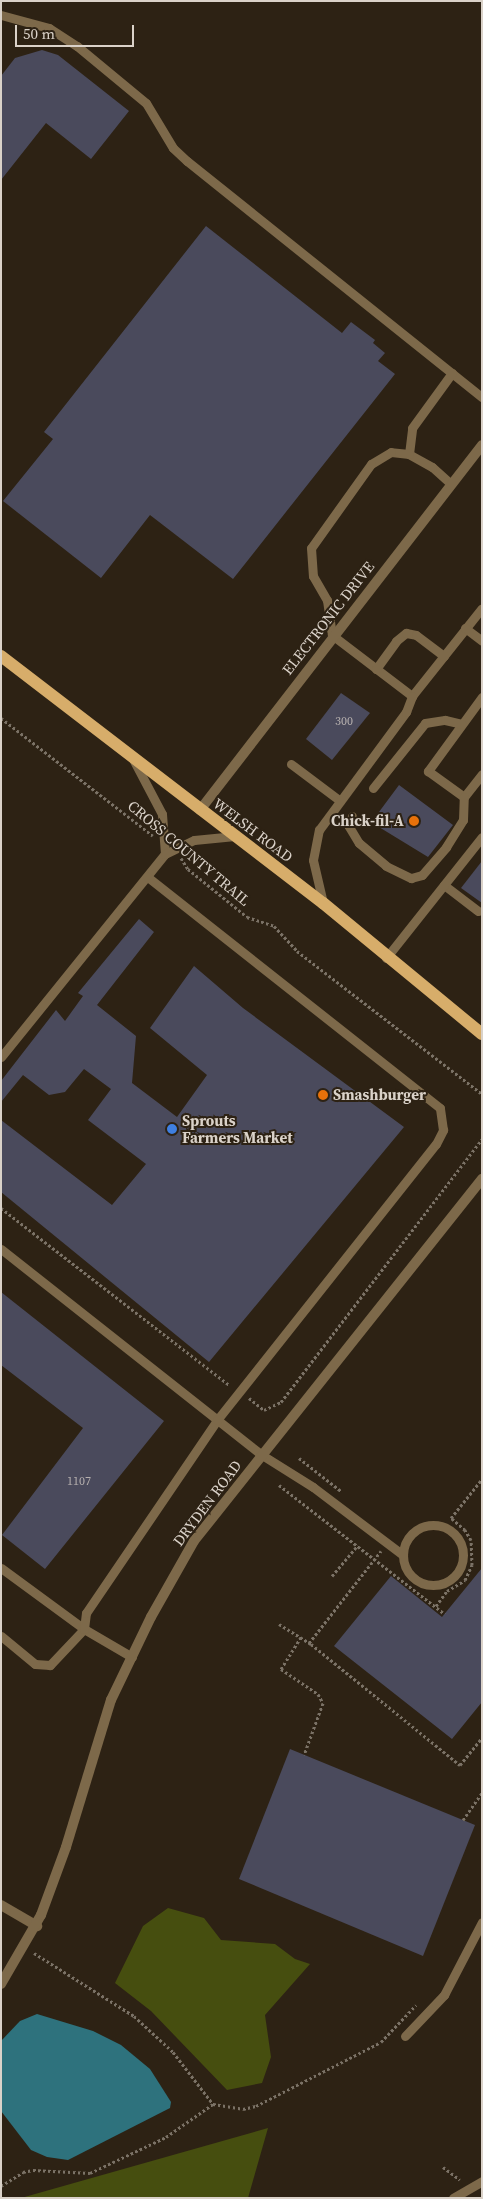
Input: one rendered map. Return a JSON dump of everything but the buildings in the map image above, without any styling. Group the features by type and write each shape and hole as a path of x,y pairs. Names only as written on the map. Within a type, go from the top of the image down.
{"main road":[{"name":"WELSH ROAD","path":"1,656 323,903 386,958 482,1034"}],"street":[{"name":"ELECTRONIC DRIVE","path":"200,810 332,635 482,445"},
{"name":"DRYDEN ROAD","path":"1,1984 37,1926 66,1847 111,1700 194,1542 482,1178"},
{"path":"1,1905 37,1926"}],"lane":[{"path":"1,15 43,25 72,42 146,103 173,148 187,161 482,396"},
{"path":"410,454 412,428 452,373"},
{"path":"412,696 332,635 327,600 313,576 311,548 370,464 391,452 410,454 432,467 451,484"},
{"path":"323,903 313,860 313,847 319,830 339,800 406,712 412,696 482,608"},
{"path":"465,628 482,641"},
{"path":"376,669 396,641 406,633 416,635 444,656"},
{"path":"464,797 428,771 482,697"},
{"path":"373,788 425,723 445,720 462,724"},
{"path":"133,758 162,814 167,850"},
{"path":"290,764 339,800"},
{"path":"352,816 348,824 359,844 386,866 411,878 422,875 446,847 463,820 464,797 482,774"},
{"path":"1,1057 167,850 194,840 235,836"},
{"path":"386,958 482,837"},
{"path":"1,1636 35,1664 50,1665 84,1629 86,1612 217,1420 436,1144 443,1130 440,1108 147,877"},
{"path":"444,885 478,911"},
{"path":"1,1250 262,1455 312,1487 403,1555 409,1574 426,1584 441,1584 455,1576 464,1558 459,1539 449,1529 434,1524 425,1525 408,1536 403,1555"},
{"path":"1,1568 84,1629 132,1657"},
{"path":"405,2036 444,1995 482,1922"},
{"path":"452,2198 482,2182"}],"path":[{"name":"CROSS COUNTY TRAIL","path":"1,718 167,850 183,860 188,869 247,917 274,926 297,951 482,1094"},
{"path":"239,1391 264,1410 281,1402 482,1139"},
{"path":"1,1208 220,1379"},
{"path":"299,1458 344,1494"},
{"path":"436,1606 448,1591 465,1580 472,1565 471,1540 451,1518 482,1479"},
{"path":"280,1485 445,1614"},
{"path":"309,1643 387,1543"},
{"path":"332,1576 358,1545"},
{"path":"280,1624 309,1643 460,1766 482,1738"},
{"path":"301,1637 281,1669 318,1694 323,1703 304,1755"},
{"path":"463,1820 482,1792"},
{"path":"37,1946 33,1955 134,2016 173,2052 213,2104 243,2109 256,2106 381,2042 418,2003"},
{"path":"1,2186 23,2172 90,2173 166,2137 213,2104"}],"green space":[{"path":"168,1908 204,1918 221,1940 275,1944 295,1959 310,1964 265,2015 271,2057 262,2083 227,2090 151,2011 115,1983 143,1926"},
{"path":"268,2128 248,2198 21,2198"}],"water":[{"path":"37,2014 93,2031 121,2045 150,2069 171,2102 170,2108 68,2160 47,2157 31,2150 1,2111 1,2041 20,2021"}],"place":[{"name":"Chick-fil-A","path":"414,821"},
{"name":"Smashburger","path":"323,1095"},
{"name":"Sprouts Farmers Market","path":"172,1129"}]}
